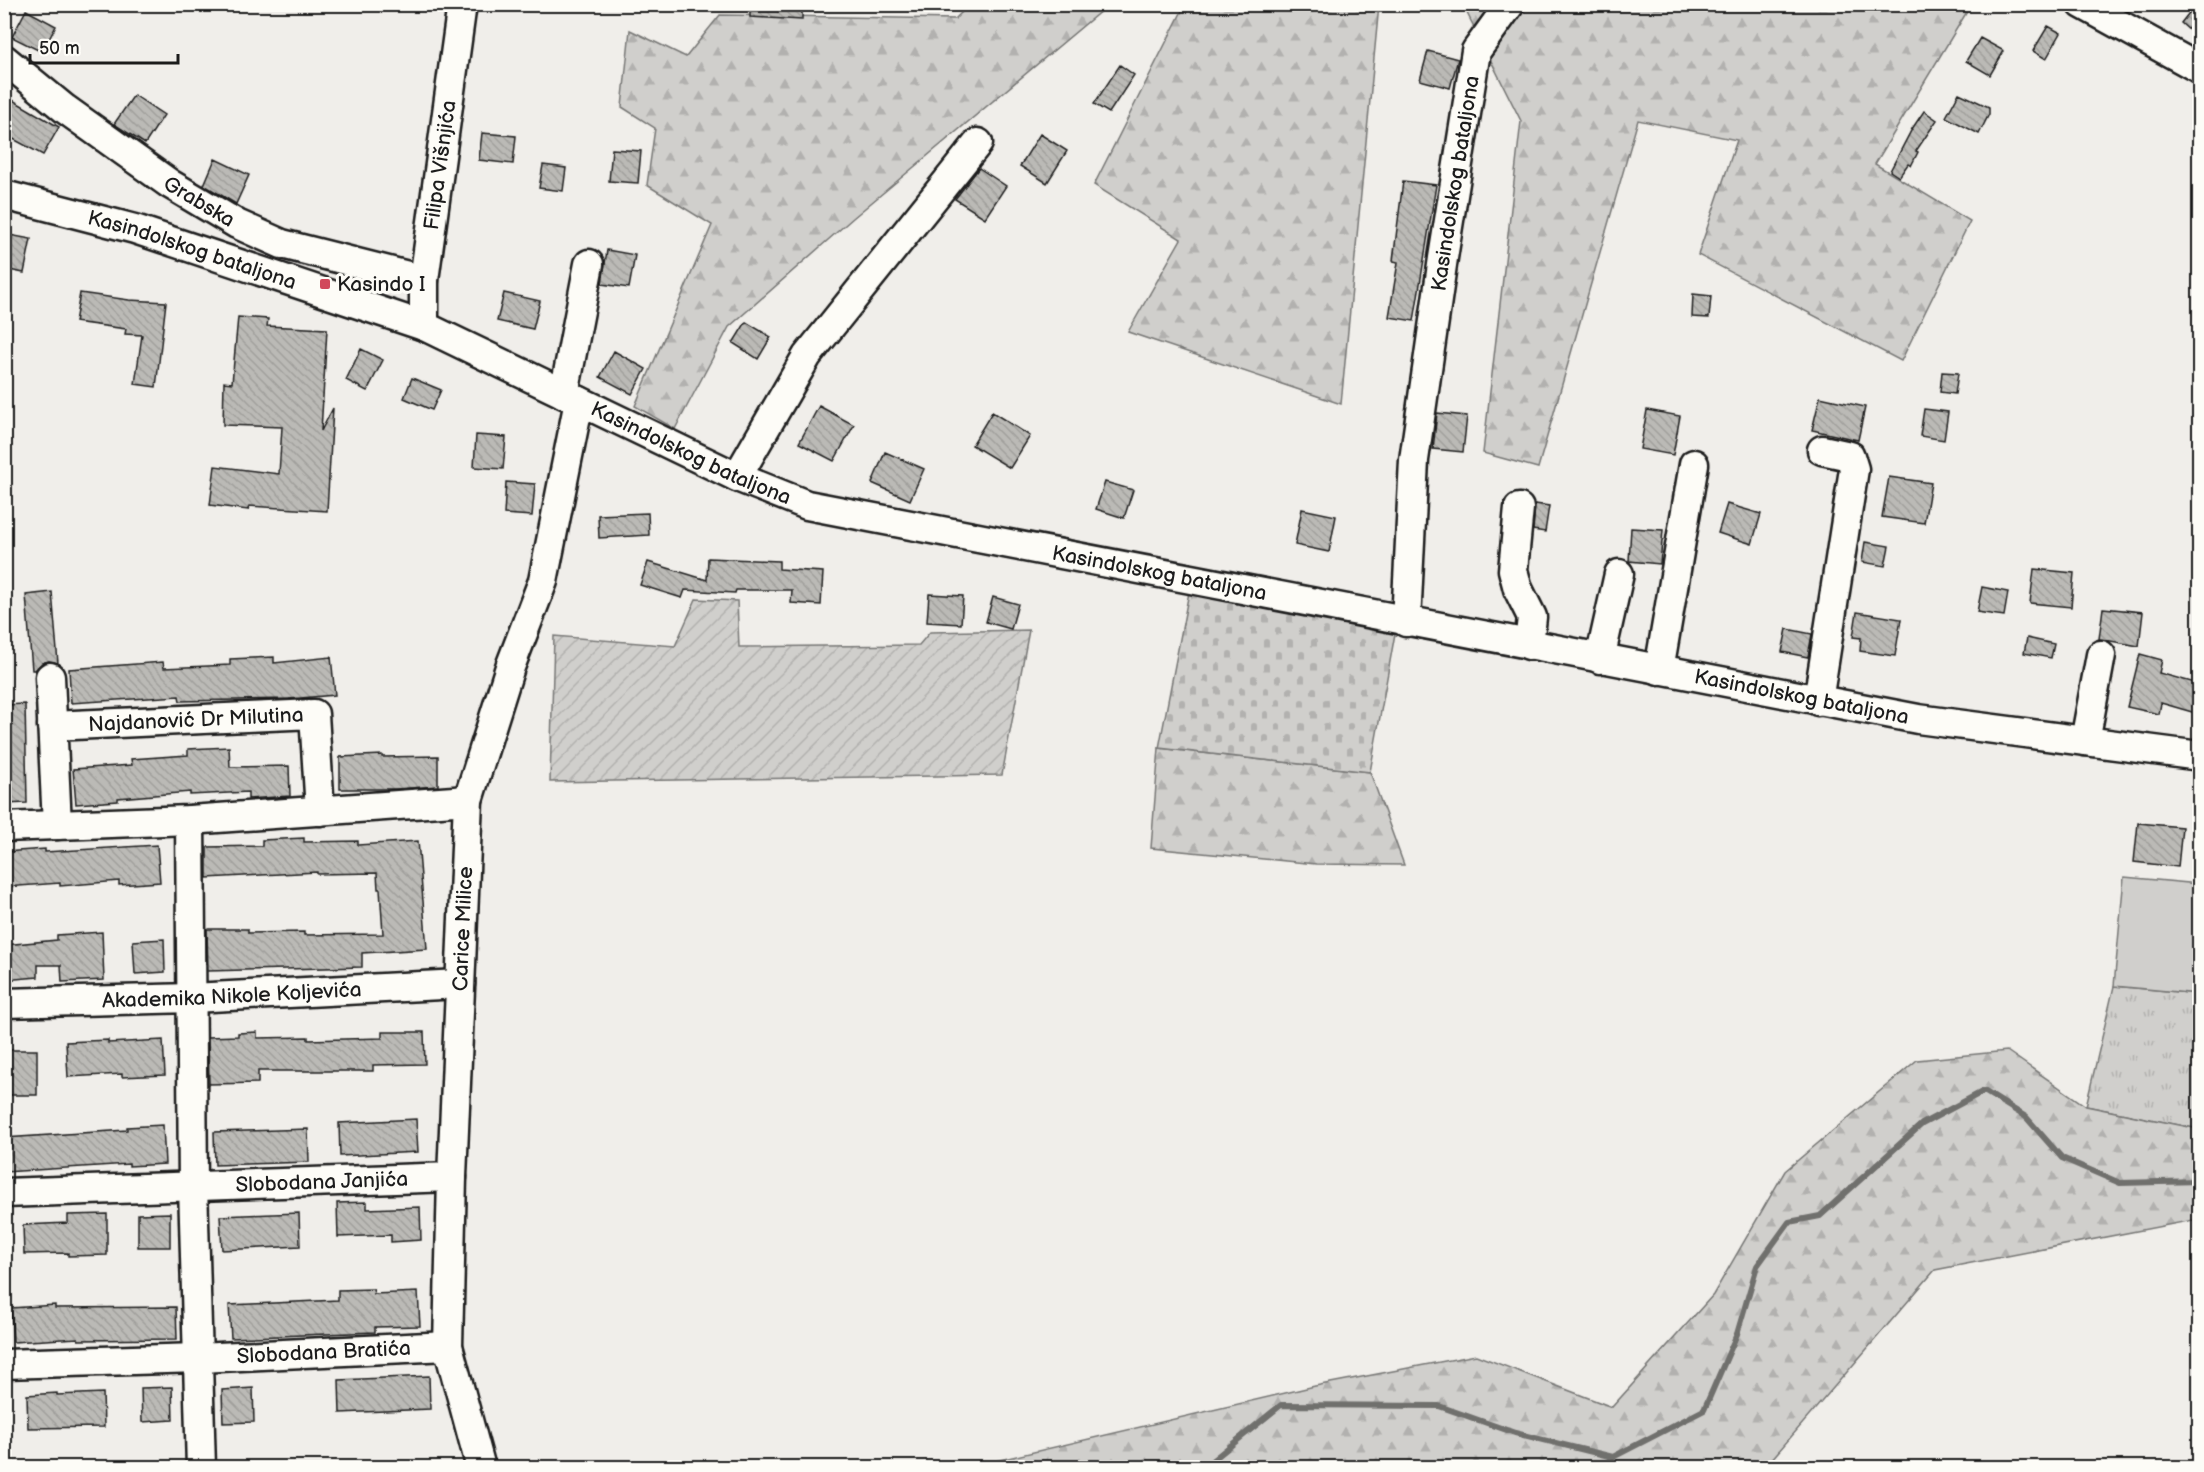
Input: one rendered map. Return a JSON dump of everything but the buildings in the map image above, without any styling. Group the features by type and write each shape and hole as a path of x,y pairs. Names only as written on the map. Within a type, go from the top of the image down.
{"street":[{"name":"Filipa Višnjića","path":"424,326 424,280 462,4"},
{"name":"Kasindolskog bataljona","path":"1406,622 1414,460 1476,51 1510,4"},
{"path":"2082,4 2199,69"},
{"name":"Grabska","path":"4,59 65,109 170,184 237,224 282,244 424,280"},
{"path":"737,477 807,356 978,143"},
{"name":"Kasindolskog bataljona","path":"4,195 135,229 424,326 737,477 807,505 1918,720 2199,756"},
{"name":"Carice Milice","path":"481,1467 448,1346 452,1177 468,800 510,668 543,581 589,264"},
{"path":"1818,700 1854,470 1850,456 1822,450"},
{"path":"1659,670 1694,464"},
{"path":"1519,508 1513,570 1518,589 1532,617 1529,645"},
{"path":"1600,659 1619,574"},
{"path":"2085,741 2101,655"},
{"path":"50,677 57,825"},
{"name":"Najdanović Dr Milutina","path":"52,726 314,714 320,812"},
{"path":"4,827 190,820 468,800"},
{"path":"190,820 193,1185 201,1460"},
{"name":"Akademika Nikole Koljevića","path":"4,1004 192,998 460,984"},
{"name":"Slobodana Janjića","path":"4,1193 452,1177"},
{"name":"Slobodana Bratića","path":"4,1364 198,1358 448,1346"}],"green space":[{"path":"969,5 1108,5 853,218 729,327 675,429 635,406 712,225 647,185 655,128 622,107 630,30 686,57 720,15 955,19"},
{"path":"1185,5 1379,5 1341,404 1128,332 1181,239 1094,185"},
{"path":"1463,5 1971,5 1875,164 1970,221 1901,361 1698,255 1737,140 1638,120 1538,468 1483,453 1521,121"},
{"path":"1190,587 1396,628 1370,772 1159,748"},
{"path":"696,599 737,601 739,647 919,645 930,632 1029,630 1002,775 550,782 554,636 675,646"},
{"path":"1159,748 1370,772 1404,865 1316,864 1151,848"},
{"path":"2124,877 2199,884 2199,994 2114,986"},
{"path":"2114,986 2199,994 2199,1129 2086,1106"},
{"path":"2007,1051 2086,1106 2199,1129 2199,1219 1935,1270 1765,1467 970,1467 1315,1386 1476,1355 1612,1407 1713,1295 1785,1171 1917,1060"}],"waterway":[{"path":"1203,1468 1281,1405 1439,1406 1515,1433 1613,1457 1704,1410 1737,1334 1757,1266 1789,1222 1820,1216 1922,1124 1984,1091 2026,1117 2062,1158 2120,1183 2200,1181"}],"place":[{"name":"Kasindo I","path":"325,284"}]}
